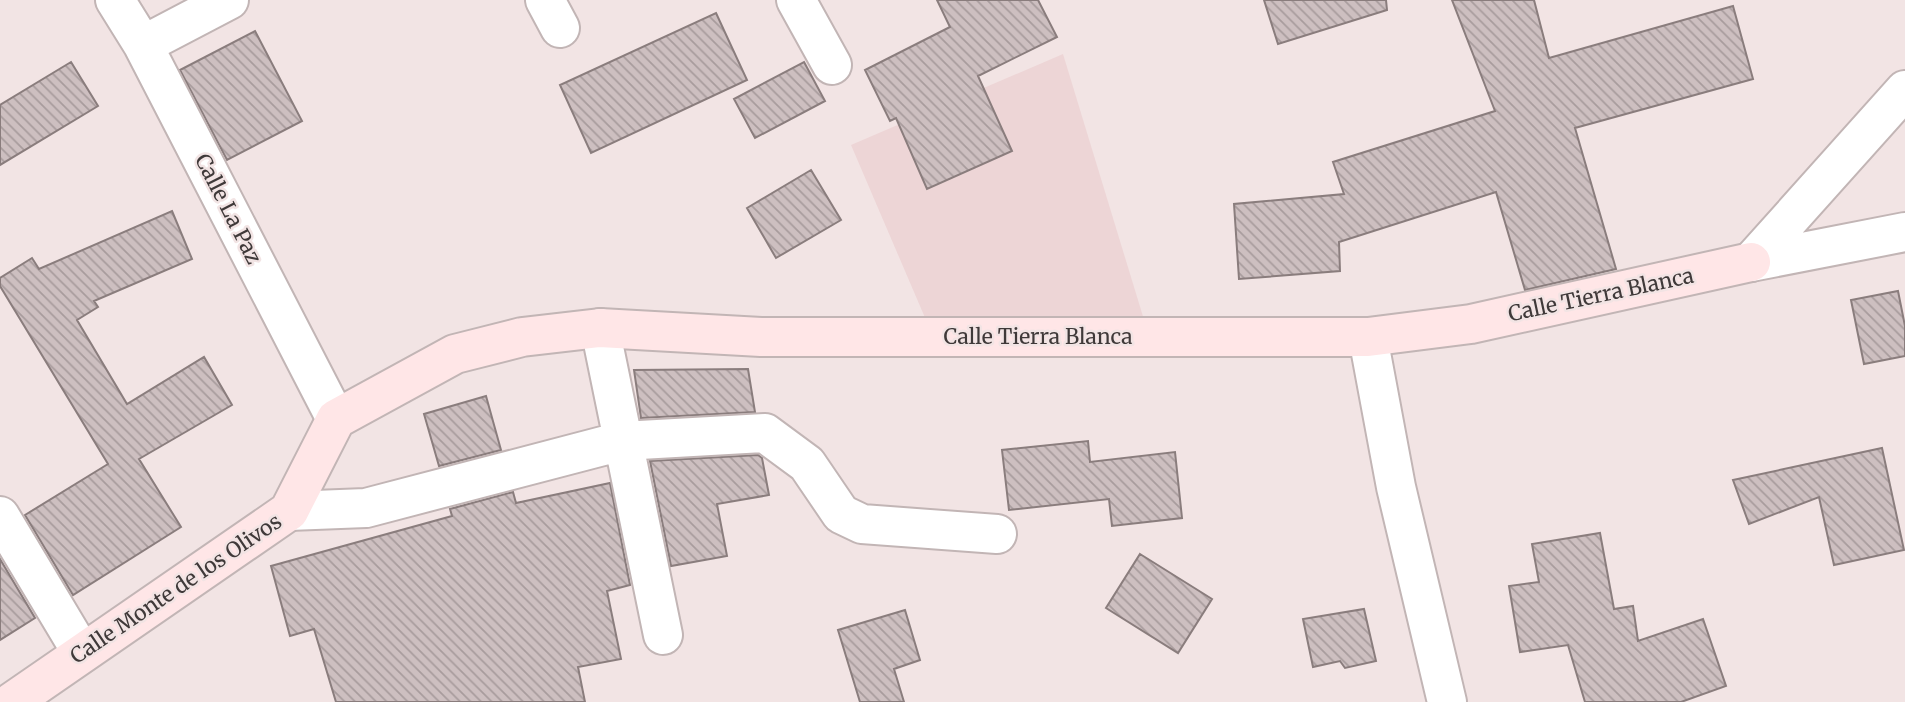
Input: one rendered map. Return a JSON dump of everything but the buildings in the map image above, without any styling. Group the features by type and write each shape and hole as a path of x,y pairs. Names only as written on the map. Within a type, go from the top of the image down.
{"street":[{"name":"Calle La Paz","path":"115,0 143,46 336,419"},
{"path":"143,46 229,0"},
{"path":"796,0 832,65"},
{"path":"1751,262 1905,90"},
{"name":"Calle Tierra Blanca","path":"336,419 455,354 522,337 600,328 761,337 1368,337 1471,324 1751,262 1905,232"},
{"path":"600,328 663,635"},
{"path":"1368,337 1396,487 1447,702"},
{"name":"Calle Monte de los Olivos","path":"12,702 289,511 336,419"},
{"path":"289,511 366,508 622,441 765,433 807,464 841,514 862,524 997,534"},
{"path":"0,516 82,653"}],"shaded area":[{"path":"1063,54 1145,323 929,327 851,145"}]}
